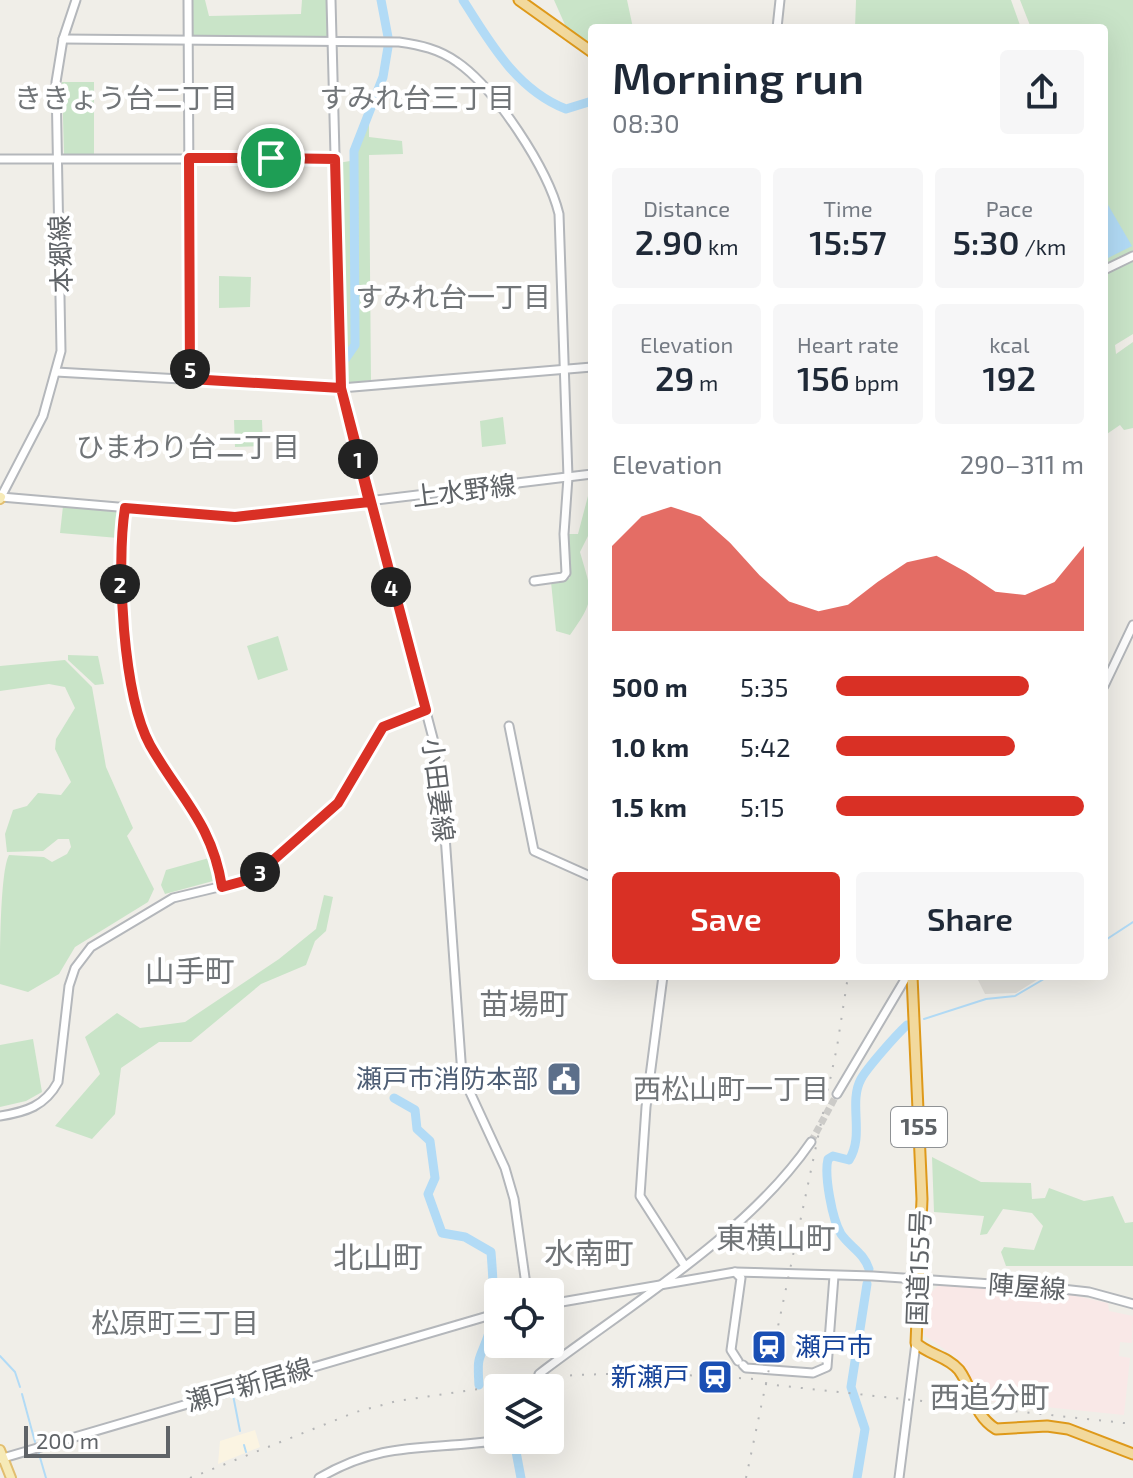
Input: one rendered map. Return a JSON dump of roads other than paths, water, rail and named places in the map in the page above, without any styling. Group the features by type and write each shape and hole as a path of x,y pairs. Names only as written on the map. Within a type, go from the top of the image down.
{"highway":[{"path":"519,0 588,49"},
{"name":"国道155号","path":"909,980 922,1199 916,1343 951,1362 961,1373 974,1406 996,1429 1047,1426 1068,1429 1133,1454"}],"main road":[{"path":"1,1456 11,1478"}],"street":[{"name":"本郷線","path":"0,498 43,416 56,372 63,326 56,82 63,39 76,0"},
{"path":"188,0 190,379"},
{"name":"小田妻線","path":"331,0 341,388 440,765 462,1075 505,1168 514,1199 525,1278"},
{"path":"777,24 780,0"},
{"path":"63,39 399,42 419,45 447,56 477,81 533,153 549,183 559,214 568,477 564,534 566,573 563,577 534,581"},
{"path":"0,159 335,159"},
{"path":"1108,268 1133,256"},
{"path":"56,372 341,388 588,367"},
{"name":"上水野線","path":"0,498 235,517 588,474"},
{"path":"125,508 119,579 138,712 150,744 206,829 222,887"},
{"path":"1108,678 1133,625"},
{"path":"0,1116 34,1108 52,1094 58,1082 69,986 75,968 91,947 173,898 244,881 261,871 338,803 383,727 426,710"},
{"path":"509,726 534,851 588,875"},
{"path":"662,980 646,1107 640,1196 685,1266"},
{"path":"837,1094 907,980"},
{"path":"539,1374 685,1266 795,1165 811,1142"},
{"path":"564,1302 735,1272 919,1279"},
{"path":"735,1272 741,1278 731,1350 740,1363 746,1368 813,1373 827,1367 834,1276"},
{"name":"陣屋線","path":"919,1279 1067,1289 1133,1304"},
{"name":"瀬戸新居線","path":"1,1456 484,1317"},
{"path":"899,1478 916,1343"},
{"path":"319,1478 352,1459 406,1446 484,1441"}],"water":[{"path":"1108,205 1132,246 1108,258"}],"waterway":[{"path":"381,0 388,37"},
{"path":"463,0 506,64 533,90 566,109 588,102"},
{"path":"346,358 355,345 354,151 383,77 388,47"},
{"path":"1108,938 1133,922"},
{"path":"924,1019 986,999 1015,996 1042,980"},
{"path":"869,1269 838,1227 828,1186 828,1159 833,1156 849,1160 856,1140 857,1088 869,1067 907,1025"},
{"path":"394,1098 415,1110 417,1129 430,1141 435,1178 428,1194 442,1233 465,1237 491,1252 492,1316 479,1363 479,1385"},
{"path":"857,1478 865,1429 851,1387 867,1284"},
{"path":"0,1356 15,1372 20,1387"},
{"path":"22,1394 35,1442"},
{"path":"233,1395 240,1431"},
{"path":"244,1445 246,1452"},
{"path":"39,1454 46,1478"},
{"path":"516,1454 521,1478"}],"tunnel":[{"path":"811,1142 837,1094"}],"railway":[{"path":"746,1478 837,1047 847,980"},
{"path":"190,1478 356,1412 397,1401 574,1375 639,1373 727,1377"},
{"path":"739,1378 753,1379"},
{"path":"765,1384 1133,1424"}],"place":[{"name":"瀬戸市消防本部","path":"564,1079"},
{"name":"瀬戸市","path":"769,1347"},
{"name":"新瀬戸","path":"715,1377"}],"district":[{"name":"ききょう台二丁目","path":"126,98"},
{"name":"すみれ台三丁目","path":"417,98"},
{"name":"すみれ台一丁目","path":"453,297"},
{"name":"ひまわり台二丁目","path":"188,447"},
{"name":"山手町","path":"190,972"},
{"name":"苗場町","path":"524,1005"},
{"name":"西松山町一丁目","path":"731,1089"},
{"name":"東横山町","path":"776,1239"},
{"name":"水南町","path":"589,1254"},
{"name":"北山町","path":"378,1258"},
{"name":"松原町三丁目","path":"175,1323"},
{"name":"西追分町","path":"990,1398"}]}
